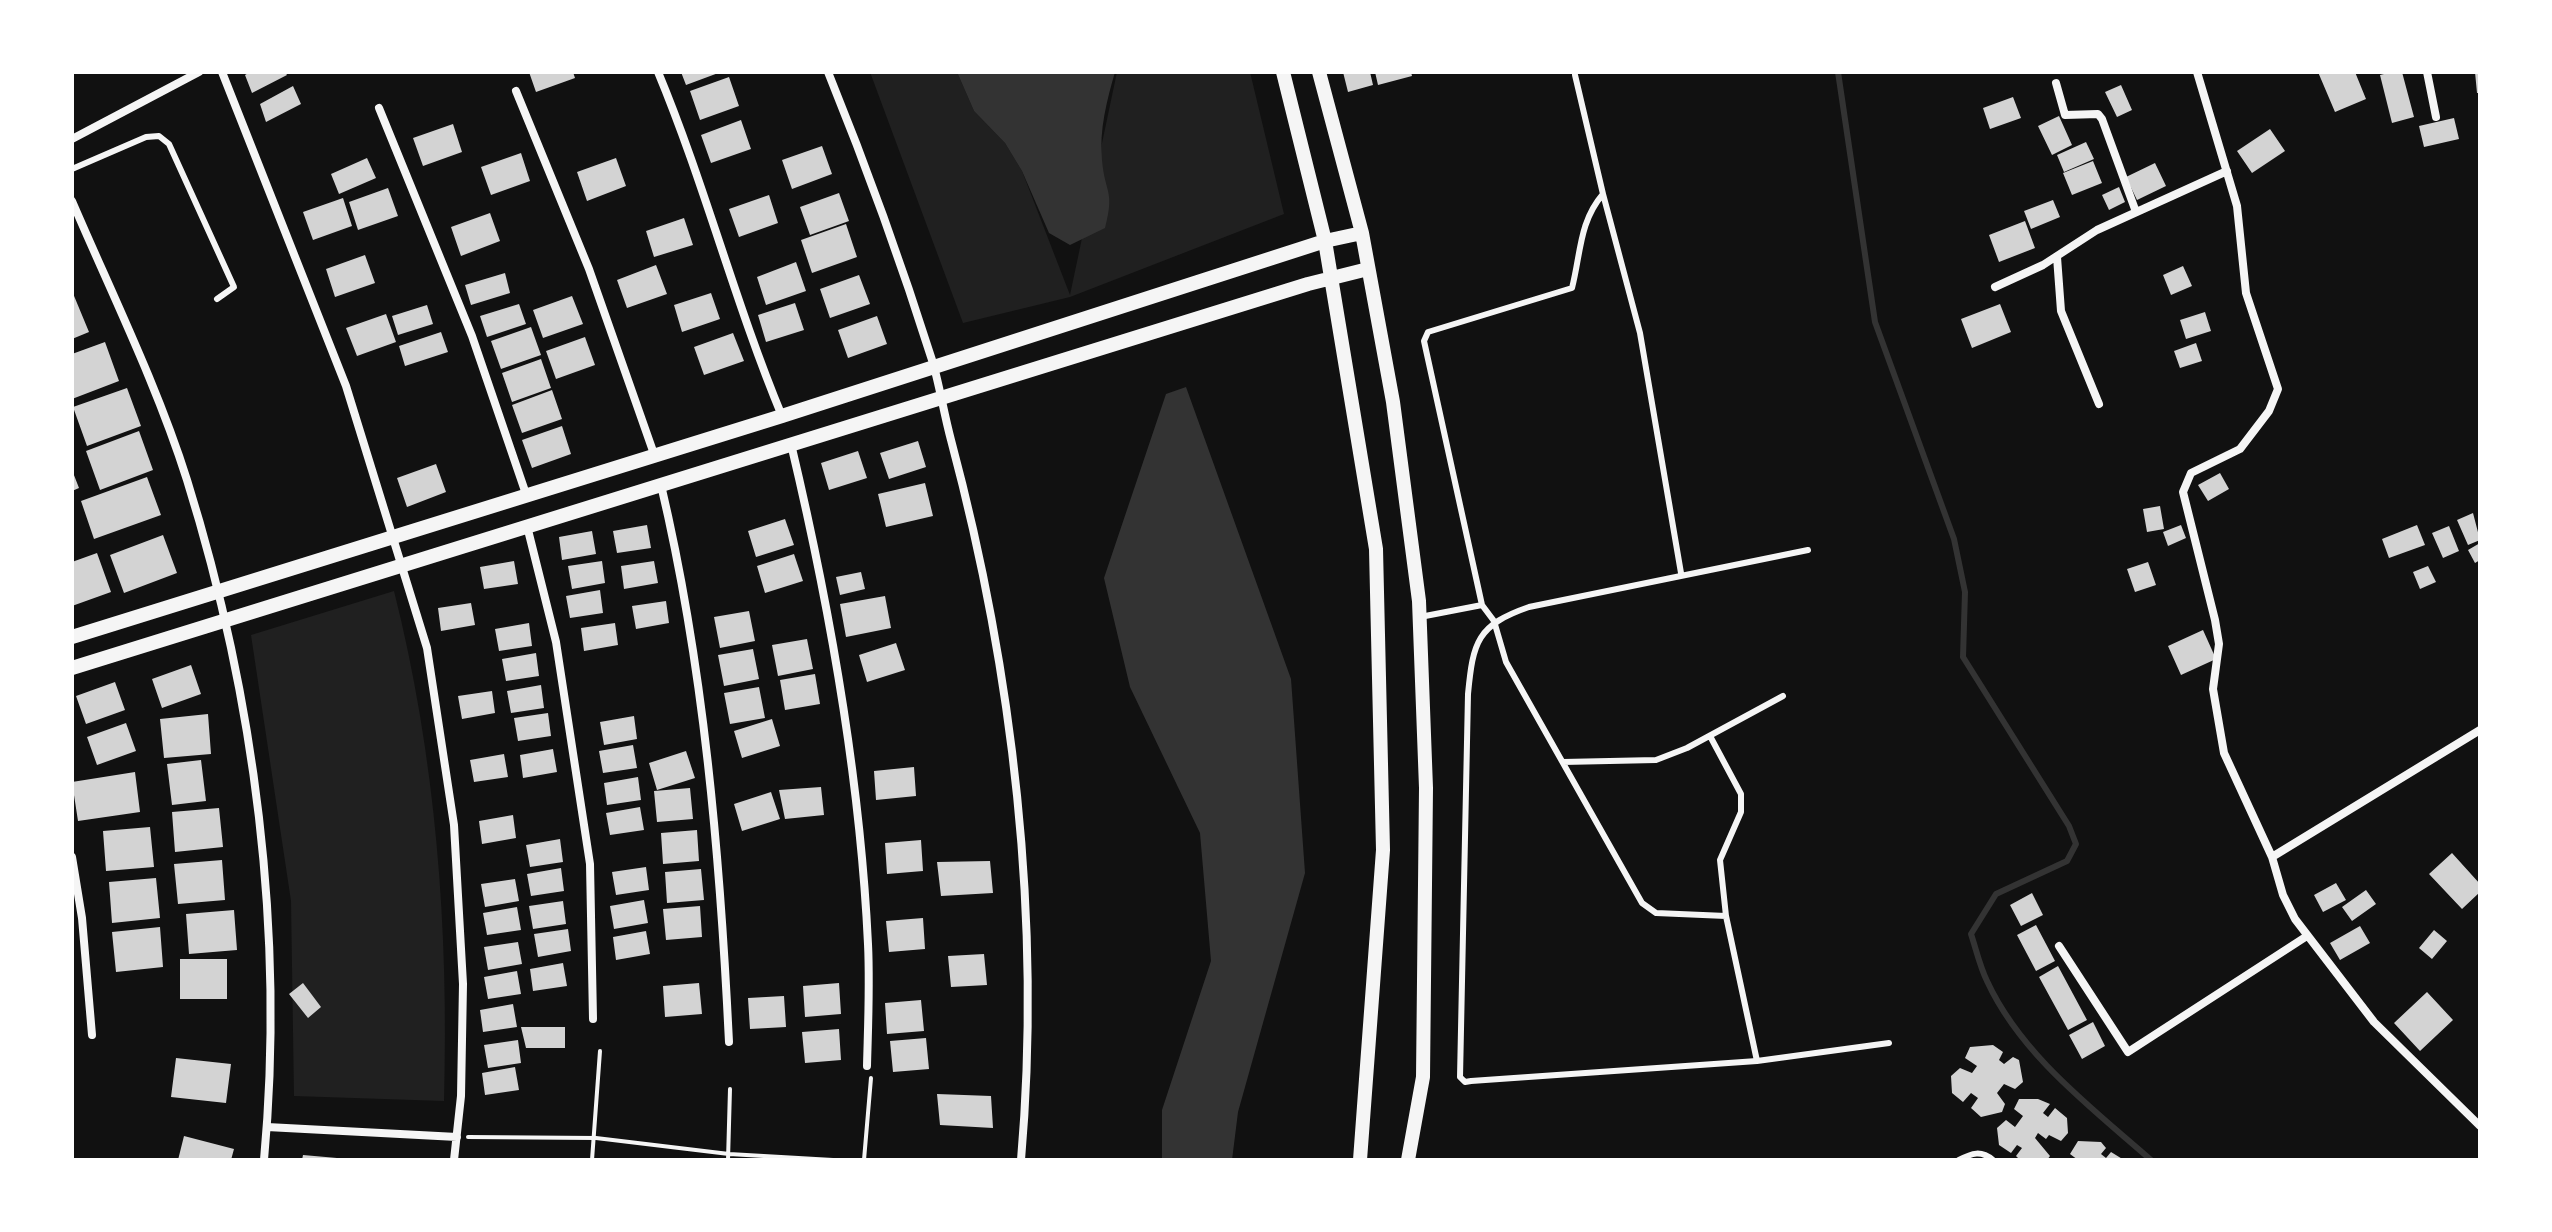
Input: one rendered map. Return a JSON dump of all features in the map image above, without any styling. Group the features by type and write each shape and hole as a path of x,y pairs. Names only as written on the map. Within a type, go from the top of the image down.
{"street":[{"path":"72,139 199,72"},
{"path":"222,72 346,386 427,648 454,825 463,984 454,1160"},
{"path":"658,72 691,151 747,333 782,416"},
{"path":"828,72 885,219 934,366 971,514 994,630 1014,771 1027,948 1026,1107 1021,1160"},
{"path":"1283,72 1325,241 1376,549 1383,850 1360,1160"},
{"path":"1319,72 1362,233 1393,402 1420,617 1426,788 1423,1077 1408,1160"},
{"path":"2197,72 2227,171 2242,237 2246,293 2278,389 2269,411 2240,449 2191,473 2183,492 2219,644 2213,689 2224,753 2272,857 2283,895 2307,936 2374,1022 2480,1126"},
{"path":"2427,72 2436,117"},
{"path":"2056,83 2065,115 2098,114 2102,119 2136,212"},
{"path":"516,91 589,269 654,454"},
{"path":"379,108 472,336 526,494"},
{"path":"1995,287 2057,257 2097,230 2227,171"},
{"path":"72,201 187,479 224,623 248,736 264,856 272,1072 264,1160"},
{"path":"72,637 782,416 1325,241 1362,233"},
{"path":"2057,257 2061,311 2099,404"},
{"path":"72,668 1160,330 1368,269"},
{"path":"791,444 842,692 857,803 868,946 867,1066"},
{"path":"661,485 686,622 713,805 729,1042"},
{"path":"527,525 556,642 590,864 593,1019"},
{"path":"2272,857 2480,730"},
{"path":"72,857 82,918 92,1035"},
{"path":"2059,946 2128,1052 2307,936"},
{"path":"267,1127 457,1137"}],"lane":[{"path":"1575,75 1640,333 1681,573"},
{"path":"72,169 146,137 159,136 169,144 234,287 217,299"},
{"path":"1603,194 1582,225 1581,252 1572,288 1428,332 1424,341 1482,605 1494,621 1506,662 1642,903 1656,913 1726,916"},
{"path":"1808,550 1681,573 1529,607 1494,621 1477,646 1468,694 1460,1077 1465,1082 1757,1061 1889,1043"},
{"path":"1420,617 1482,605"},
{"path":"1563,762 1656,760 1710,736 1783,696"},
{"path":"1710,736 1741,794 1741,812 1720,860 1726,916 1757,1061"},
{"path":"1959,1160 1973,1153 1986,1154 1993,1160"}],"path":[{"path":"592,1160 600,1051"},
{"path":"864,1160 871,1078"},
{"path":"728,1157 730,1089"},
{"path":"457,1137 596,1138 728,1157 833,1160"}],"shaded area":[{"path":"870,72 957,72 974,111 1005,143 1022,171 1070,295 1117,72 1250,72 1284,214 1070,297 963,323"},
{"path":"957,72 1115,72 1102,138 1103,171 1109,199 1105,228 1070,245 1049,233 1022,171 1005,143 974,111"},
{"path":"1186,387 1291,679 1305,873 1238,1112 1232,1160 1162,1160 1162,1110 1211,961 1200,833 1130,687 1104,578 1166,394"},
{"path":"394,591 420,717 437,844 444,972 444,1101 294,1096 291,901 251,635"}],"building":[{"path":"250,72 285,72 287,75 252,93 245,75"},
{"path":"529,72 573,72 575,78 536,92"},
{"path":"681,72 721,72 686,85"},
{"path":"1343,72 1370,72 1373,85 1348,92"},
{"path":"1375,72 1411,72 1412,76 1378,85"},
{"path":"2318,72 2355,72 2366,99 2335,112"},
{"path":"2402,72 2414,117 2392,123 2380,75"},
{"path":"2475,72 2480,72 2480,93 2477,93"},
{"path":"729,77 739,106 700,120 690,91"},
{"path":"2121,85 2132,110 2117,117 2105,92"},
{"path":"293,86 301,104 266,122 260,104"},
{"path":"2013,97 2021,118 1990,129 1983,108"},
{"path":"2059,116 2072,145 2052,155 2038,126"},
{"path":"2454,118 2459,139 2424,147 2419,126"},
{"path":"741,120 751,149 711,163 701,135"},
{"path":"453,124 462,152 423,166 413,138"},
{"path":"2270,129 2285,151 2252,173 2237,151"},
{"path":"2086,142 2094,159 2064,172 2057,155"},
{"path":"822,146 832,174 792,189 782,160"},
{"path":"521,153 530,181 491,195 481,167"},
{"path":"367,158 376,178 339,194 331,174"},
{"path":"616,158 626,186 587,201 577,172"},
{"path":"2093,161 2102,183 2072,195 2063,173"},
{"path":"2155,163 2166,186 2137,200 2126,177"},
{"path":"2119,187 2125,202 2109,210 2102,195"},
{"path":"388,188 398,216 358,230 349,202"},
{"path":"839,193 849,221 810,235 800,207"},
{"path":"769,195 778,223 739,237 729,209"},
{"path":"343,198 352,226 313,240 303,212"},
{"path":"2053,200 2060,217 2031,229 2024,211"},
{"path":"490,213 500,241 461,256 451,227"},
{"path":"684,218 693,245 654,257 646,231"},
{"path":"2025,221 2035,248 1999,262 1989,235"},
{"path":"846,224 857,257 812,273 801,240"},
{"path":"365,255 375,283 335,297 326,269"},
{"path":"796,262 806,291 766,305 757,277"},
{"path":"656,265 667,294 627,308 617,280"},
{"path":"2183,266 2192,286 2171,295 2163,275"},
{"path":"505,273 510,293 471,305 465,285"},
{"path":"859,275 870,304 830,318 820,289"},
{"path":"72,291 89,332 72,339"},
{"path":"711,293 720,319 682,332 674,305"},
{"path":"572,296 583,324 543,338 533,310"},
{"path":"795,303 804,330 766,342 758,315"},
{"path":"519,304 526,324 487,337 480,316"},
{"path":"2000,304 2011,332 1972,348 1961,319"},
{"path":"427,305 433,324 398,335 392,316"},
{"path":"2205,312 2211,331 2186,339 2180,320"},
{"path":"386,314 396,342 357,356 346,328"},
{"path":"877,316 887,344 848,358 838,330"},
{"path":"531,327 541,355 501,369 491,341"},
{"path":"441,332 448,352 405,366 399,346"},
{"path":"733,333 744,361 704,375 694,347"},
{"path":"585,337 595,365 556,379 546,351"},
{"path":"105,342 119,381 72,399 72,354"},
{"path":"2196,343 2202,361 2180,368 2174,351"},
{"path":"541,359 551,388 512,402 502,373"},
{"path":"127,388 141,426 87,446 73,407"},
{"path":"552,390 562,419 522,433 512,405"},
{"path":"562,426 571,454 532,468 522,440"},
{"path":"139,431 153,470 100,490 86,451"},
{"path":"918,441 926,467 889,479 880,453"},
{"path":"858,451 867,478 829,490 821,463"},
{"path":"436,464 446,492 407,507 397,478"},
{"path":"72,470 79,488 72,491"},
{"path":"2220,473 2229,489 2208,501 2198,485"},
{"path":"147,477 161,515 94,539 81,501"},
{"path":"925,483 933,516 886,527 878,494"},
{"path":"2160,506 2164,529 2147,532 2143,509"},
{"path":"2473,513 2480,540 2468,545 2457,520"},
{"path":"785,519 794,545 756,557 748,531"},
{"path":"647,525 651,548 617,553 613,531"},
{"path":"2181,525 2186,538 2168,546 2163,532"},
{"path":"2417,525 2425,545 2389,558 2382,539"},
{"path":"2449,526 2459,551 2443,558 2432,533"},
{"path":"592,531 596,554 562,560 559,537"},
{"path":"163,535 177,573 124,593 110,555"},
{"path":"2480,543 2480,560 2475,563 2468,550"},
{"path":"97,553 111,592 72,606 72,562"},
{"path":"794,554 803,581 765,593 757,566"},
{"path":"514,561 518,584 484,589 480,567"},
{"path":"602,561 605,583 572,589 568,566"},
{"path":"654,561 658,583 624,589 621,566"},
{"path":"2148,562 2156,585 2135,592 2127,569"},
{"path":"2428,566 2436,582 2420,589 2413,572"},
{"path":"861,572 865,589 840,595 836,577"},
{"path":"600,590 603,613 570,618 566,596"},
{"path":"885,596 891,628 846,637 840,604"},
{"path":"666,601 669,623 636,629 632,606"},
{"path":"471,603 475,625 441,631 438,608"},
{"path":"749,611 755,641 720,648 714,617"},
{"path":"529,623 532,646 499,651 495,629"},
{"path":"615,623 618,645 584,651 581,628"},
{"path":"2203,630 2216,659 2181,675 2168,646"},
{"path":"807,639 813,669 778,676 772,645"},
{"path":"896,643 905,670 867,682 859,655"},
{"path":"753,649 759,679 724,686 718,655"},
{"path":"536,653 539,676 506,681 502,659"},
{"path":"191,665 201,694 162,708 152,679"},
{"path":"815,674 820,704 785,710 780,680"},
{"path":"115,682 125,710 86,724 76,696"},
{"path":"541,685 544,708 511,713 507,691"},
{"path":"759,687 765,718 730,724 724,693"},
{"path":"492,691 495,713 462,719 458,696"},
{"path":"548,713 551,736 518,741 514,718"},
{"path":"208,714 211,754 164,758 160,719"},
{"path":"634,716 637,739 604,745 600,722"},
{"path":"772,719 780,746 742,758 734,731"},
{"path":"126,723 136,751 97,765 87,737"},
{"path":"633,745 637,768 603,773 599,751"},
{"path":"553,749 557,772 523,778 520,755"},
{"path":"686,751 695,778 657,790 649,763"},
{"path":"504,754 508,777 474,782 470,760"},
{"path":"201,760 206,801 172,805 167,764"},
{"path":"914,767 916,796 876,800 874,771"},
{"path":"135,772 140,812 78,821 72,782"},
{"path":"638,777 641,800 607,805 604,783"},
{"path":"821,787 824,815 785,819 779,790"},
{"path":"690,788 693,819 657,822 654,791"},
{"path":"771,792 780,819 742,831 734,804"},
{"path":"640,807 644,830 610,835 606,813"},
{"path":"219,808 223,847 175,852 172,812"},
{"path":"513,815 516,838 482,844 479,821"},
{"path":"150,827 154,867 106,871 103,831"},
{"path":"697,830 699,861 663,864 661,833"},
{"path":"560,839 563,862 530,867 526,845"},
{"path":"921,840 923,871 887,874 885,843"},
{"path":"2452,853 2480,884 2480,892 2462,909 2429,874"},
{"path":"222,860 225,900 178,904 174,864"},
{"path":"990,861 993,893 941,896 937,862"},
{"path":"646,867 649,890 616,895 612,872"},
{"path":"561,868 564,891 531,896 527,874"},
{"path":"701,869 704,900 667,903 665,872"},
{"path":"156,878 160,918 112,923 109,882"},
{"path":"515,879 519,901 485,907 481,884"},
{"path":"2336,883 2346,900 2323,912 2314,895"},
{"path":"2366,890 2376,904 2352,921 2342,907"},
{"path":"2032,893 2043,915 2021,926 2010,905"},
{"path":"644,900 648,923 614,929 610,906"},
{"path":"563,901 566,924 533,929 529,906"},
{"path":"700,906 702,937 666,940 663,909"},
{"path":"517,907 521,930 487,935 483,913"},
{"path":"234,910 237,950 189,954 186,914"},
{"path":"923,918 925,949 889,952 886,921"},
{"path":"2036,925 2055,961 2036,971 2017,935"},
{"path":"2360,926 2370,943 2340,960 2330,943"},
{"path":"160,927 163,967 116,972 112,932"},
{"path":"568,929 571,951 538,957 534,934"},
{"path":"2434,930 2447,941 2432,959 2419,948"},
{"path":"646,931 650,954 616,960 613,937"},
{"path":"518,942 522,964 488,970 484,947"},
{"path":"984,954 987,985 951,987 948,956"},
{"path":"180,959 227,959 227,999 180,999"},
{"path":"563,963 567,986 533,991 530,969"},
{"path":"2058,966 2087,1020 2068,1030 2039,977"},
{"path":"517,971 521,994 488,999 484,977"},
{"path":"303,983 321,1007 308,1018 289,994"},
{"path":"699,983 702,1014 665,1017 663,986"},
{"path":"839,983 841,1014 805,1017 803,986"},
{"path":"2427,992 2453,1020 2420,1051 2394,1023"},
{"path":"784,996 786,1027 750,1029 748,998"},
{"path":"921,1000 924,1031 887,1034 885,1003"},
{"path":"513,1004 517,1027 483,1032 480,1010"},
{"path":"2093,1022 2105,1046 2082,1059 2069,1035"},
{"path":"521,1027 565,1027 565,1048 526,1048"},
{"path":"839,1029 841,1060 805,1063 802,1032"},
{"path":"926,1038 929,1069 893,1072 890,1041"},
{"path":"518,1040 521,1063 488,1068 484,1045"},
{"path":"1993,1045 2003,1052 1999,1060 2004,1064 2013,1057 2019,1060 2023,1082 2015,1089 2004,1084 1997,1093 2005,1104 2002,1112 1981,1117 1971,1108 1978,1098 1971,1093 1963,1102 1952,1093 1951,1076 1960,1068 1972,1073 1977,1066 1965,1058 1970,1047"},
{"path":"176,1058 231,1064 226,1103 171,1097"},
{"path":"515,1067 519,1090 485,1095 482,1073"},
{"path":"937,1094 991,1096 993,1128 940,1125"},
{"path":"2019,1099 2038,1099 2050,1104 2043,1113 2048,1117 2055,1108 2067,1118 2068,1133 2061,1141 2049,1135 2046,1139 2038,1133 2035,1138 2050,1156 2047,1160 2020,1160 2016,1156 2022,1148 2017,1145 2011,1153 1999,1145 1997,1128 2006,1120 2015,1127 2023,1116 2014,1109"},
{"path":"184,1136 234,1149 231,1160 178,1160"},
{"path":"2078,1141 2101,1142 2106,1148 2101,1154 2106,1158 2111,1152 2124,1160 2078,1160 2070,1154"},
{"path":"303,1155 337,1158 337,1160 302,1160"}],"waterway":[{"path":"1838,72 1875,322 1954,539 1965,592 1963,657 2069,826 2076,844 2067,861 1996,894 1971,934 1987,981 2019,1033 2060,1079 2151,1160"}]}
